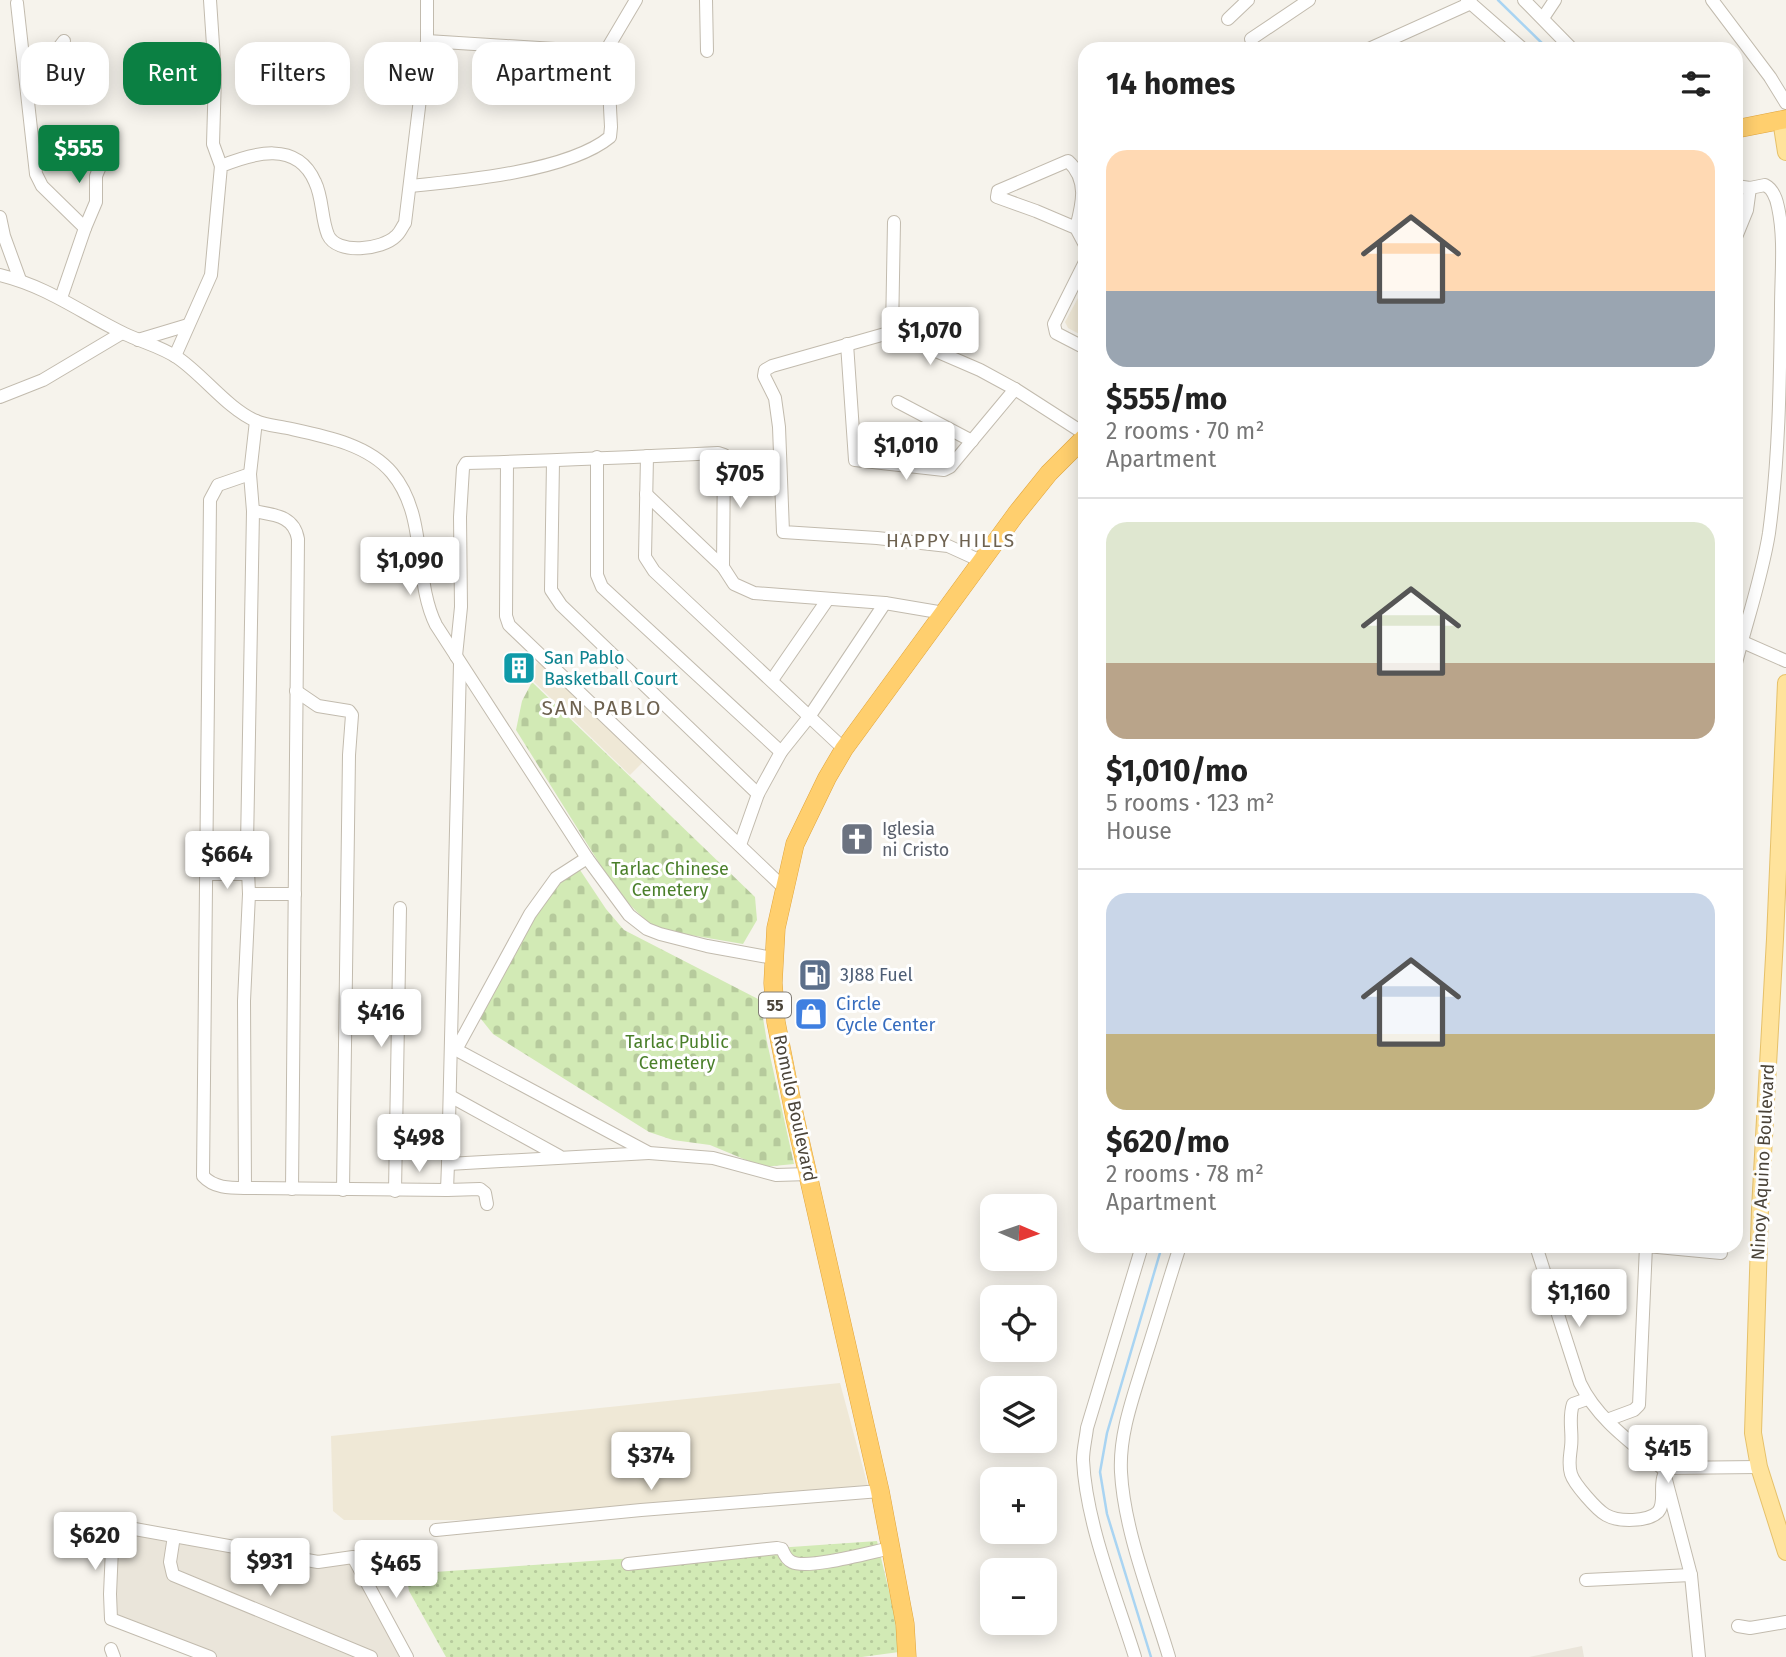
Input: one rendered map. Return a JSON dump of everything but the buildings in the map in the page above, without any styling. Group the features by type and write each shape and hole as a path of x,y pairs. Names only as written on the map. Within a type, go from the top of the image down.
{"highway":[{"path":"1743,127 1784,114"},
{"name":"Romulo Boulevard","path":"906,1657 905,1624 880,1491 795,1118 776,1022 773,958 783,887 797,838 844,749 981,561 1049,473 1078,442"}],"main road":[{"path":"1784,114 1786,152"},
{"name":"Ninoy Aquino Boulevard","path":"1786,683 1753,1433 1759,1467 1786,1552"}],"street":[{"path":"175,356 211,275 221,166 213,144 215,75 210,0"},
{"path":"221,166 249,154 278,152 301,163 315,181 332,242 341,247 379,247 396,236 405,223 410,186 427,41 427,0"},
{"path":"611,42 636,0"},
{"path":"706,0 707,51"},
{"path":"1228,19 1248,0"},
{"path":"1251,39 1309,0"},
{"path":"1524,0 1565,42"},
{"path":"1543,18 1553,3 1566,0"},
{"path":"1712,0 1770,77 1784,114"},
{"path":"1384,42 1469,1 1515,42"},
{"path":"17,3 21,42"},
{"path":"427,41 472,44"},
{"path":"28,105 36,174 42,186 85,228"},
{"path":"410,186 471,180 561,161 599,146 610,137 609,105"},
{"path":"61,298 96,202 96,176 105,155"},
{"path":"1078,175 1068,161 998,191 997,197 1076,228 1078,232"},
{"path":"1743,187 1765,185 1770,188 1778,205 1781,242 1780,363 1774,488 1768,536 1750,617 1743,632"},
{"path":"1743,219 1750,188"},
{"path":"0,217 20,280"},
{"path":"1076,228 1078,221"},
{"path":"892,332 894,222"},
{"path":"0,275 20,280 61,298 122,333 175,356 230,403 256,421 325,437 375,455 394,475 408,502 430,612 458,660 587,859 629,915 647,929 707,946 773,958"},
{"path":"1078,276 1054,329 1056,333 1078,344"},
{"path":"138,340 188,325"},
{"path":"981,561 948,545 783,532 779,426 775,398 764,376 765,370 892,332 980,370 1078,430"},
{"path":"0,397 43,380 122,333"},
{"path":"847,344 855,460 944,470 950,467 1014,389"},
{"path":"898,402 972,441"},
{"path":"245,1188 244,1002 249,894 247,874 253,511 250,474 256,421"},
{"path":"447,1190 454,1047 460,517 463,468 466,463 718,453 724,455 723,567"},
{"path":"647,456 645,557 654,570 844,749"},
{"path":"597,457 597,575 603,587 781,752"},
{"path":"553,461 551,590 571,614 758,794"},
{"path":"507,462 506,616 509,625 783,887"},
{"path":"250,474 218,485 210,500 203,1176 210,1184 228,1188 396,1191 480,1189 485,1194 487,1204"},
{"path":"646,494 723,567 734,584 754,593 885,603 944,613"},
{"path":"253,511 286,518 296,530 292,1189"},
{"path":"772,680 828,600"},
{"path":"740,845 758,794 781,752 809,717 885,603"},
{"path":"1743,642 1786,661"},
{"path":"296,691 318,706 349,711 352,715 349,755 343,1190"},
{"path":"454,1047 530,914 556,878 587,859"},
{"path":"206,874 247,874"},
{"path":"249,894 295,894"},
{"path":"396,1191 400,908"},
{"path":"454,1047 649,1153"},
{"path":"450,1096 559,1156"},
{"path":"448,1164 649,1153 713,1158 776,1175 809,1174"},
{"path":"1135,1657 1093,1522 1083,1456 1087,1428 1140,1253"},
{"path":"1170,1657 1138,1555 1123,1494 1121,1469 1129,1411 1178,1253"},
{"path":"1538,1253 1575,1370 1587,1399 1663,1472 1691,1575 1699,1657"},
{"path":"1607,1420 1634,1410 1639,1405 1646,1253"},
{"path":"1587,1399 1573,1404 1569,1416 1572,1446 1568,1462 1572,1477 1606,1516 1629,1520 1648,1518 1657,1513 1661,1507 1663,1472"},
{"path":"1663,1472 1759,1467"},
{"path":"436,1530 880,1491"},
{"path":"85,1520 318,1562 354,1558 403,1656"},
{"path":"113,1525 111,1619 210,1657"},
{"path":"174,1536 170,1562 173,1574 371,1657"},
{"path":"628,1564 777,1548 782,1549 792,1562 809,1564 891,1548"},
{"path":"1586,1580 1691,1575"},
{"path":"1738,1626 1750,1628 1786,1622"}],"shaded area":[{"path":"1078,298 1078,333 1068,328 1065,322"},
{"path":"539,660 646,759 630,775 529,677"},
{"path":"840,1383 869,1490 480,1520 344,1520 333,1511 331,1436"},
{"path":"115,1525 345,1561 360,1554 410,1657 211,1657 113,1618"},
{"path":"1582,1646 1584,1657 1529,1657"}],"green space":[{"name":"Tarlac Chinese Cemetery","path":"532,682 755,897 757,920 743,944 655,929 616,890 516,730 522,701"},
{"name":"Tarlac Public Cemetery","path":"576,864 606,909 624,930 760,1000 794,1164 763,1167 710,1145 673,1140 649,1132 493,1034 477,1014 557,876"},
{"path":"877,1541 894,1612 899,1652 862,1657 446,1657 409,1591 406,1574"}],"waterway":[{"path":"1498,0 1541,42"},
{"path":"1151,1657 1107,1514 1100,1472 1107,1433 1160,1253"}],"place":[{"name":"San Pablo Basketball Court","path":"519,668"},
{"name":"Iglesia ni Cristo","path":"857,839"},
{"name":"3J88 Fuel","path":"815,975"},
{"name":"Circle Cycle Center","path":"811,1014"}],"district":[{"name":"HAPPY HILLS","path":"951,540"},
{"name":"SAN PABLO","path":"602,708"}]}
